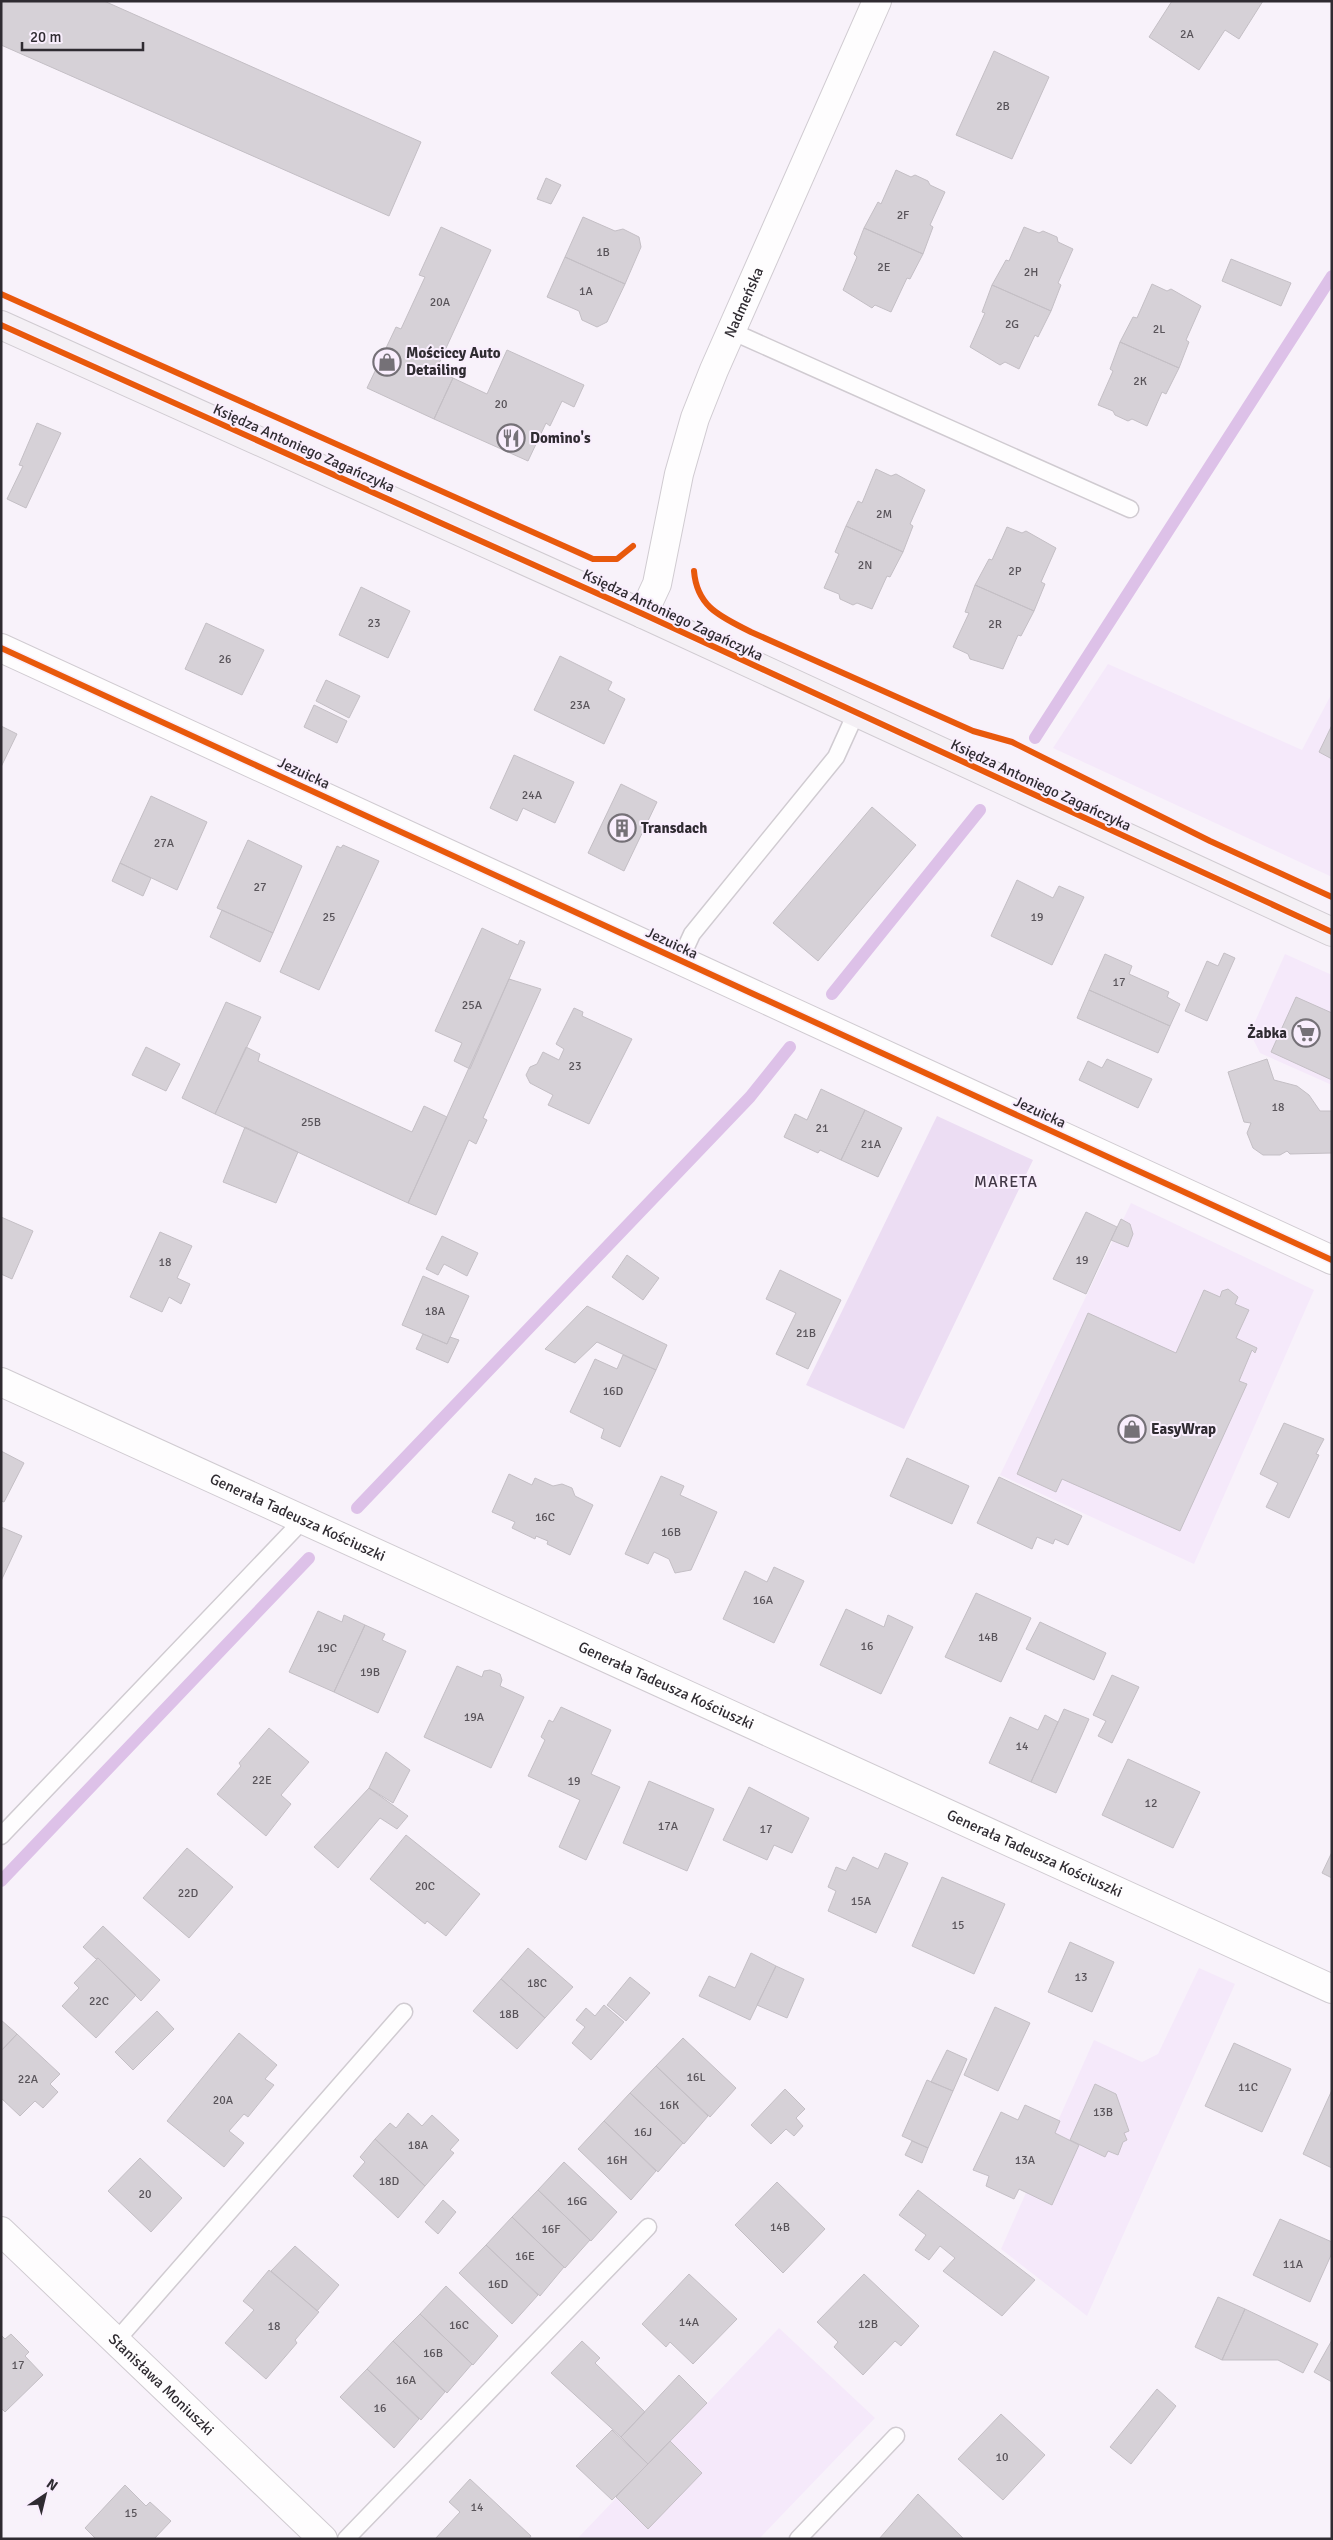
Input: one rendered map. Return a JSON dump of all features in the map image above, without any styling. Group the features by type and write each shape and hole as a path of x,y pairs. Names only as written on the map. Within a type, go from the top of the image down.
{"street":[{"name":"Nadmeńska","path":"643,614 657,584 679,474 696,418 731,331 877,1"},
{"name":"Księdza Antoniego Zagańczyka","path":"1,325 643,614 1332,932"},
{"name":"Jezuicka","path":"1,648 1332,1260"},
{"name":"Generała Tadeusza Kościuszki","path":"1,1382 1332,1989"},
{"name":"Stanisława Moniuszki","path":"1,2231 323,2539"}],"lane":[{"path":"731,331 1130,509"},
{"path":"680,960 692,934 836,757 856,713"},
{"path":"1,1836 303,1520"},
{"path":"116,2341 404,2012"},
{"path":"346,2539 648,2227"},
{"path":"798,2539 896,2436"}],"shaded area":[{"path":"1108,664 1302,750 1332,693 1332,877 1053,748"},
{"path":"1285,954 1332,975 1332,1085 1260,1053 1250,1033"},
{"path":"937,1116 1033,1160 904,1429 806,1385"},
{"path":"1131,1203 1314,1290 1194,1564 1000,1475"},
{"path":"1199,1968 1235,1984 1087,2316 1001,2249 1094,2040 1142,2062 1158,2054"},
{"path":"779,2328 875,2418 759,2539 577,2539"}],"building":[{"path":"1,1 104,1 421,142 389,216 1,45"},
{"path":"1172,1 1263,1 1239,39 1225,30 1199,70 1149,37"},
{"path":"994,51 1049,77 1012,159 956,135"},
{"path":"896,170 911,177 915,175 945,192 930,225 933,227 923,254 864,228 878,202 881,204"},
{"path":"546,178 561,185 551,204 537,199"},
{"path":"583,217 615,231 623,229 639,237 641,247 625,284 565,257"},
{"path":"441,227 491,250 436,370 453,378 434,419 367,388 396,327 401,329 425,277 419,275"},
{"path":"1024,227 1039,233 1043,231 1057,237 1058,242 1073,249 1058,283 1061,285 1051,311 992,285 1006,260 1009,261"},
{"path":"864,228 923,254 910,279 907,278 891,312 875,305 872,308 843,290 857,257 854,254"},
{"path":"565,257 625,284 607,322 597,327 582,320 579,311 547,297"},
{"path":"1231,259 1291,283 1281,306 1222,281"},
{"path":"1152,284 1167,291 1171,289 1201,306 1186,340 1189,342 1179,368 1120,342 1133,317 1137,318"},
{"path":"992,285 1051,311 1038,337 1035,335 1019,369 1005,362 1000,365 970,347 985,313 982,312"},
{"path":"1120,342 1179,368 1166,394 1162,392 1147,426 1132,419 1128,421 1115,415 1113,411 1098,405 1113,371 1110,369"},
{"path":"507,350 584,385 574,407 562,401 550,426 546,423 528,461 434,419 453,378 487,394"},
{"path":"37,423 61,433 26,508 7,499 23,466 19,465"},
{"path":"876,469 891,476 896,474 925,490 910,524 913,526 903,552 846,526 858,501 862,503"},
{"path":"846,526 903,552 890,577 887,576 872,609 857,603 853,605 840,599 839,594 824,588 839,554 835,552"},
{"path":"1007,527 1022,533 1026,531 1056,548 1041,582 1045,584 1034,611 975,585 989,559 992,560"},
{"path":"975,585 1034,611 1021,636 1018,635 1003,669 970,659 968,654 953,647 969,613 965,612"},
{"path":"361,587 410,611 388,658 339,635"},
{"path":"206,623 264,650 242,695 185,669"},
{"path":"560,656 612,682 608,690 625,699 604,744 534,710"},
{"path":"326,680 360,696 349,718 316,701"},
{"path":"314,705 347,721 337,743 304,727"},
{"path":"1332,725 1332,759 1319,752"},
{"path":"1,726 17,734 1,767"},
{"path":"514,755 574,782 555,823 523,808 517,821 490,808"},
{"name":"Transdach","path":"621,784 657,802 624,871 588,853"},
{"path":"151,796 207,822 177,890 120,863"},
{"path":"872,807 916,845 818,961 773,923"},
{"path":"248,840 302,866 273,933 217,908"},
{"path":"343,845 379,861 319,990 280,972 337,846 341,848"},
{"path":"120,863 151,878 143,896 112,881"},
{"path":"1017,880 1053,898 1059,886 1084,897 1052,965 991,936"},
{"path":"222,910 273,933 260,962 210,937"},
{"path":"482,928 518,945 520,940 525,942 470,1069 454,1061 462,1043 435,1031"},
{"path":"1224,953 1235,958 1207,1021 1185,1011 1207,961 1218,966"},
{"path":"1105,954 1132,966 1129,974 1169,992 1167,997 1180,1004 1170,1026 1089,990"},
{"path":"509,979 541,989 483,1118 487,1120 476,1144 469,1140 436,1215 408,1203"},
{"path":"1089,990 1170,1026 1158,1053 1077,1018"},
{"name":"Żabka","path":"1296,997 1332,1013 1332,1080 1271,1052"},
{"path":"226,1002 261,1017 215,1114 182,1098"},
{"path":"574,1008 583,1012 582,1016 632,1039 589,1124 548,1105 553,1095 530,1083 526,1075 530,1067 537,1064 543,1052 559,1060 564,1049 556,1044"},
{"path":"146,1047 180,1064 166,1091 132,1075"},
{"path":"246,1047 260,1054 258,1061 412,1132 424,1106 447,1117 408,1203 215,1114"},
{"path":"1107,1059 1152,1079 1138,1108 1079,1080 1088,1061 1102,1068"},
{"path":"1267,1059 1274,1080 1297,1086 1309,1095 1320,1111 1332,1111 1332,1153 1290,1154 1287,1151 1280,1155 1263,1155 1253,1148 1247,1133 1251,1123 1244,1122 1228,1072"},
{"path":"821,1089 865,1110 841,1160 820,1150 818,1153 784,1137 795,1114 807,1120"},
{"path":"865,1110 902,1128 878,1177 841,1160"},
{"path":"245,1127 298,1152 276,1203 223,1182"},
{"path":"1086,1212 1117,1227 1086,1294 1053,1279"},
{"path":"1,1217 33,1231 12,1279 1,1274"},
{"path":"1121,1219 1130,1224 1133,1234 1128,1247 1111,1240"},
{"path":"160,1232 192,1246 177,1278 190,1284 181,1304 169,1297 162,1312 130,1297"},
{"path":"442,1236 478,1253 467,1276 444,1264 438,1275 426,1269"},
{"path":"627,1255 659,1278 643,1300 612,1277"},
{"path":"780,1270 841,1300 808,1369 776,1354 796,1313 766,1299"},
{"path":"423,1276 469,1296 447,1344 402,1325"},
{"name":"EasyWrap","path":"1228,1289 1238,1297 1235,1304 1249,1310 1236,1338 1257,1348 1255,1353 1252,1350 1239,1381 1247,1384 1180,1531 1062,1479 1056,1492 1017,1474 1088,1313 1176,1353 1204,1290 1220,1297 1222,1291"},
{"path":"587,1306 667,1345 656,1370 597,1342 575,1363 545,1349"},
{"path":"423,1334 447,1344 450,1337 459,1340 448,1363 416,1349"},
{"path":"623,1355 656,1370 620,1447 601,1438 604,1429 570,1412 595,1359 617,1369"},
{"path":"1284,1423 1324,1439 1316,1454 1319,1455 1289,1518 1266,1507 1278,1483 1260,1474"},
{"path":"1,1451 24,1463 4,1502 1,1501"},
{"path":"907,1458 969,1486 952,1524 890,1496"},
{"path":"509,1474 532,1485 535,1478 553,1486 562,1484 572,1488 575,1496 593,1505 570,1555 547,1544 548,1541 536,1536 535,1539 512,1528 515,1522 492,1512"},
{"path":"661,1476 684,1486 680,1495 717,1512 691,1570 675,1573 669,1559 654,1552 648,1564 625,1554"},
{"path":"999,1477 1082,1516 1068,1545 1055,1539 1053,1544 1037,1537 1032,1549 977,1523"},
{"path":"1,1527 22,1536 1,1581"},
{"path":"774,1567 804,1581 774,1643 723,1619 745,1571 767,1582"},
{"path":"976,1593 1031,1618 1001,1682 945,1657"},
{"path":"846,1609 884,1627 888,1615 913,1627 881,1694 820,1665"},
{"path":"318,1611 342,1622 344,1615 365,1625 334,1692 289,1672"},
{"path":"1040,1622 1106,1653 1094,1680 1026,1649"},
{"path":"365,1625 385,1634 382,1640 406,1651 378,1713 334,1692"},
{"path":"457,1666 482,1677 484,1671 490,1670 500,1674 502,1680 500,1686 524,1697 491,1768 424,1737"},
{"path":"1112,1675 1139,1687 1112,1743 1098,1736 1106,1721 1093,1715"},
{"path":"561,1707 611,1730 591,1774 620,1787 586,1860 559,1847 580,1800 528,1776 545,1740 541,1737 549,1720 553,1722"},
{"path":"1064,1709 1089,1719 1056,1793 1031,1782"},
{"path":"1045,1715 1058,1722 1031,1782 989,1763 1010,1717 1038,1730"},
{"path":"269,1728 309,1762 281,1795 291,1804 266,1836 217,1794 241,1766 239,1763"},
{"path":"386,1752 410,1770 393,1803 369,1788"},
{"path":"1128,1759 1200,1792 1173,1848 1102,1815"},
{"path":"649,1781 714,1809 687,1871 623,1843"},
{"path":"749,1787 809,1818 792,1853 774,1845 767,1860 723,1840"},
{"path":"369,1788 408,1816 397,1829 380,1818 338,1868 314,1847"},
{"path":"406,1835 480,1894 446,1936 427,1921 425,1924 370,1879"},
{"path":"187,1848 233,1887 189,1938 143,1898"},
{"path":"1332,1852 1332,1878 1322,1873"},
{"path":"885,1853 908,1863 876,1933 828,1911 836,1891 828,1887 836,1867 846,1871 853,1857 878,1869"},
{"path":"942,1877 1005,1904 974,1974 912,1946"},
{"path":"103,1926 160,1980 141,2001 98,1958 96,1959 83,1947"},
{"path":"1070,1942 1114,1962 1092,2012 1048,1992"},
{"path":"528,1948 573,1987 545,2018 501,1979"},
{"path":"751,1953 776,1966 750,2020 699,1996 709,1976 735,1988"},
{"path":"98,1958 136,1995 96,2038 62,2006 79,1988 74,1983"},
{"path":"776,1966 804,1979 787,2018 757,2005"},
{"path":"630,1977 650,1993 626,2021 607,2005"},
{"path":"501,1979 545,2018 517,2049 473,2011"},
{"path":"604,2005 624,2022 591,2060 572,2043 585,2027 576,2020 586,2008 595,2016"},
{"path":"995,2007 1030,2023 998,2091 964,2075"},
{"path":"157,2011 174,2029 133,2070 115,2052"},
{"path":"1,2020 17,2034 1,2051"},
{"path":"239,2033 277,2065 265,2079 274,2085 248,2117 244,2114 229,2131 244,2143 224,2167 167,2121"},
{"path":"17,2034 60,2074 50,2084 58,2092 43,2108 35,2101 20,2116 1,2098 1,2051"},
{"path":"683,2038 736,2088 710,2117 656,2066"},
{"path":"1234,2043 1291,2069 1262,2132 1205,2106"},
{"path":"947,2050 967,2059 953,2091 931,2082"},
{"path":"656,2066 708,2116 684,2144 630,2093"},
{"path":"927,2080 953,2091 928,2148 902,2136"},
{"path":"1095,2084 1116,2094 1129,2131 1124,2133 1127,2140 1123,2142 1118,2155 1108,2151 1105,2157 1070,2140"},
{"path":"785,2089 805,2109 796,2118 803,2126 794,2136 786,2129 771,2144 751,2125"},
{"path":"1332,2090 1332,2168 1303,2154"},
{"path":"630,2093 683,2143 658,2172 604,2121"},
{"path":"1025,2105 1060,2121 1055,2133 1079,2145 1052,2205 1019,2189 1014,2199 986,2186 989,2176 973,2170 1001,2112 1018,2120"},
{"path":"408,2113 422,2126 432,2115 459,2140 450,2150 454,2153 425,2186 375,2139 390,2123 396,2128"},
{"path":"604,2121 656,2171 631,2200 578,2149"},
{"path":"375,2139 425,2186 398,2218 353,2176 365,2162 360,2157"},
{"path":"912,2141 928,2148 922,2163 905,2155"},
{"path":"140,2158 182,2198 151,2232 108,2191"},
{"path":"564,2162 617,2212 591,2241 538,2190"},
{"path":"777,2182 825,2229 783,2273 735,2225"},
{"path":"538,2190 590,2240 565,2268 512,2217"},
{"path":"918,2190 1035,2280 1002,2316 943,2271 955,2258 940,2246 929,2260 915,2250 926,2235 899,2215"},
{"path":"443,2200 456,2212 438,2234 425,2222"},
{"path":"512,2217 564,2267 540,2296 486,2245"},
{"path":"1280,2219 1332,2242 1332,2253 1310,2302 1253,2275"},
{"path":"486,2245 538,2295 512,2324 459,2273"},
{"path":"295,2246 339,2285 317,2311 271,2271"},
{"path":"269,2270 319,2312 295,2340 297,2343 266,2379 225,2343 254,2310 243,2301"},
{"path":"689,2274 737,2319 693,2364 670,2342 666,2347 642,2324"},
{"path":"864,2274 919,2326 901,2346 895,2341 863,2375 834,2347 838,2342 817,2322"},
{"path":"446,2286 498,2336 473,2365 420,2314"},
{"path":"1218,2297 1245,2309 1222,2360 1195,2347"},
{"path":"1245,2309 1318,2344 1303,2373 1278,2360 1222,2360"},
{"path":"420,2314 472,2364 447,2393 393,2341"},
{"path":"11,2334 29,2352 25,2356 43,2375 5,2412 1,2408 1,2335 5,2339"},
{"path":"1332,2340 1332,2382 1314,2372"},
{"path":"393,2341 445,2392 421,2420 367,2369"},
{"path":"582,2341 600,2358 595,2363 645,2412 621,2437 551,2373"},
{"path":"367,2369 419,2419 394,2448 340,2397"},
{"path":"679,2375 707,2403 648,2464 621,2437"},
{"path":"1157,2389 1176,2406 1131,2464 1110,2447"},
{"path":"1001,2414 1045,2455 1003,2500 958,2459"},
{"path":"612,2430 648,2464 612,2500 576,2466"},
{"path":"670,2441 702,2473 648,2529 616,2497"},
{"path":"470,2479 531,2536 529,2539 435,2539 460,2512 449,2502"},
{"path":"125,2485 146,2506 150,2502 171,2521 154,2539 96,2539 85,2528"},
{"path":"918,2494 964,2539 879,2539"}],"waterway":[{"path":"1035,738 1332,276"},
{"path":"832,994 980,810"},
{"path":"357,1508 750,1097 790,1047"},
{"path":"1,1881 309,1558"}],"cycle path":[{"path":"1,294 593,559 617,559 633,546"},
{"path":"1,325 643,614 1332,932"},
{"path":"694,571 696,584 706,603 721,616 740,627 973,731 1012,742 1210,841 1332,897"},
{"path":"1,648 1332,1260"}],"place":[{"name":"Mościccy Auto Detailing","path":"387,362"},
{"name":"Domino's","path":"511,438"},
{"name":"Transdach","path":"622,828"},
{"name":"Żabka","path":"1306,1033"},
{"name":"EasyWrap","path":"1132,1429"}],"district":[{"name":"MARETA","path":"1006,1182"}]}
